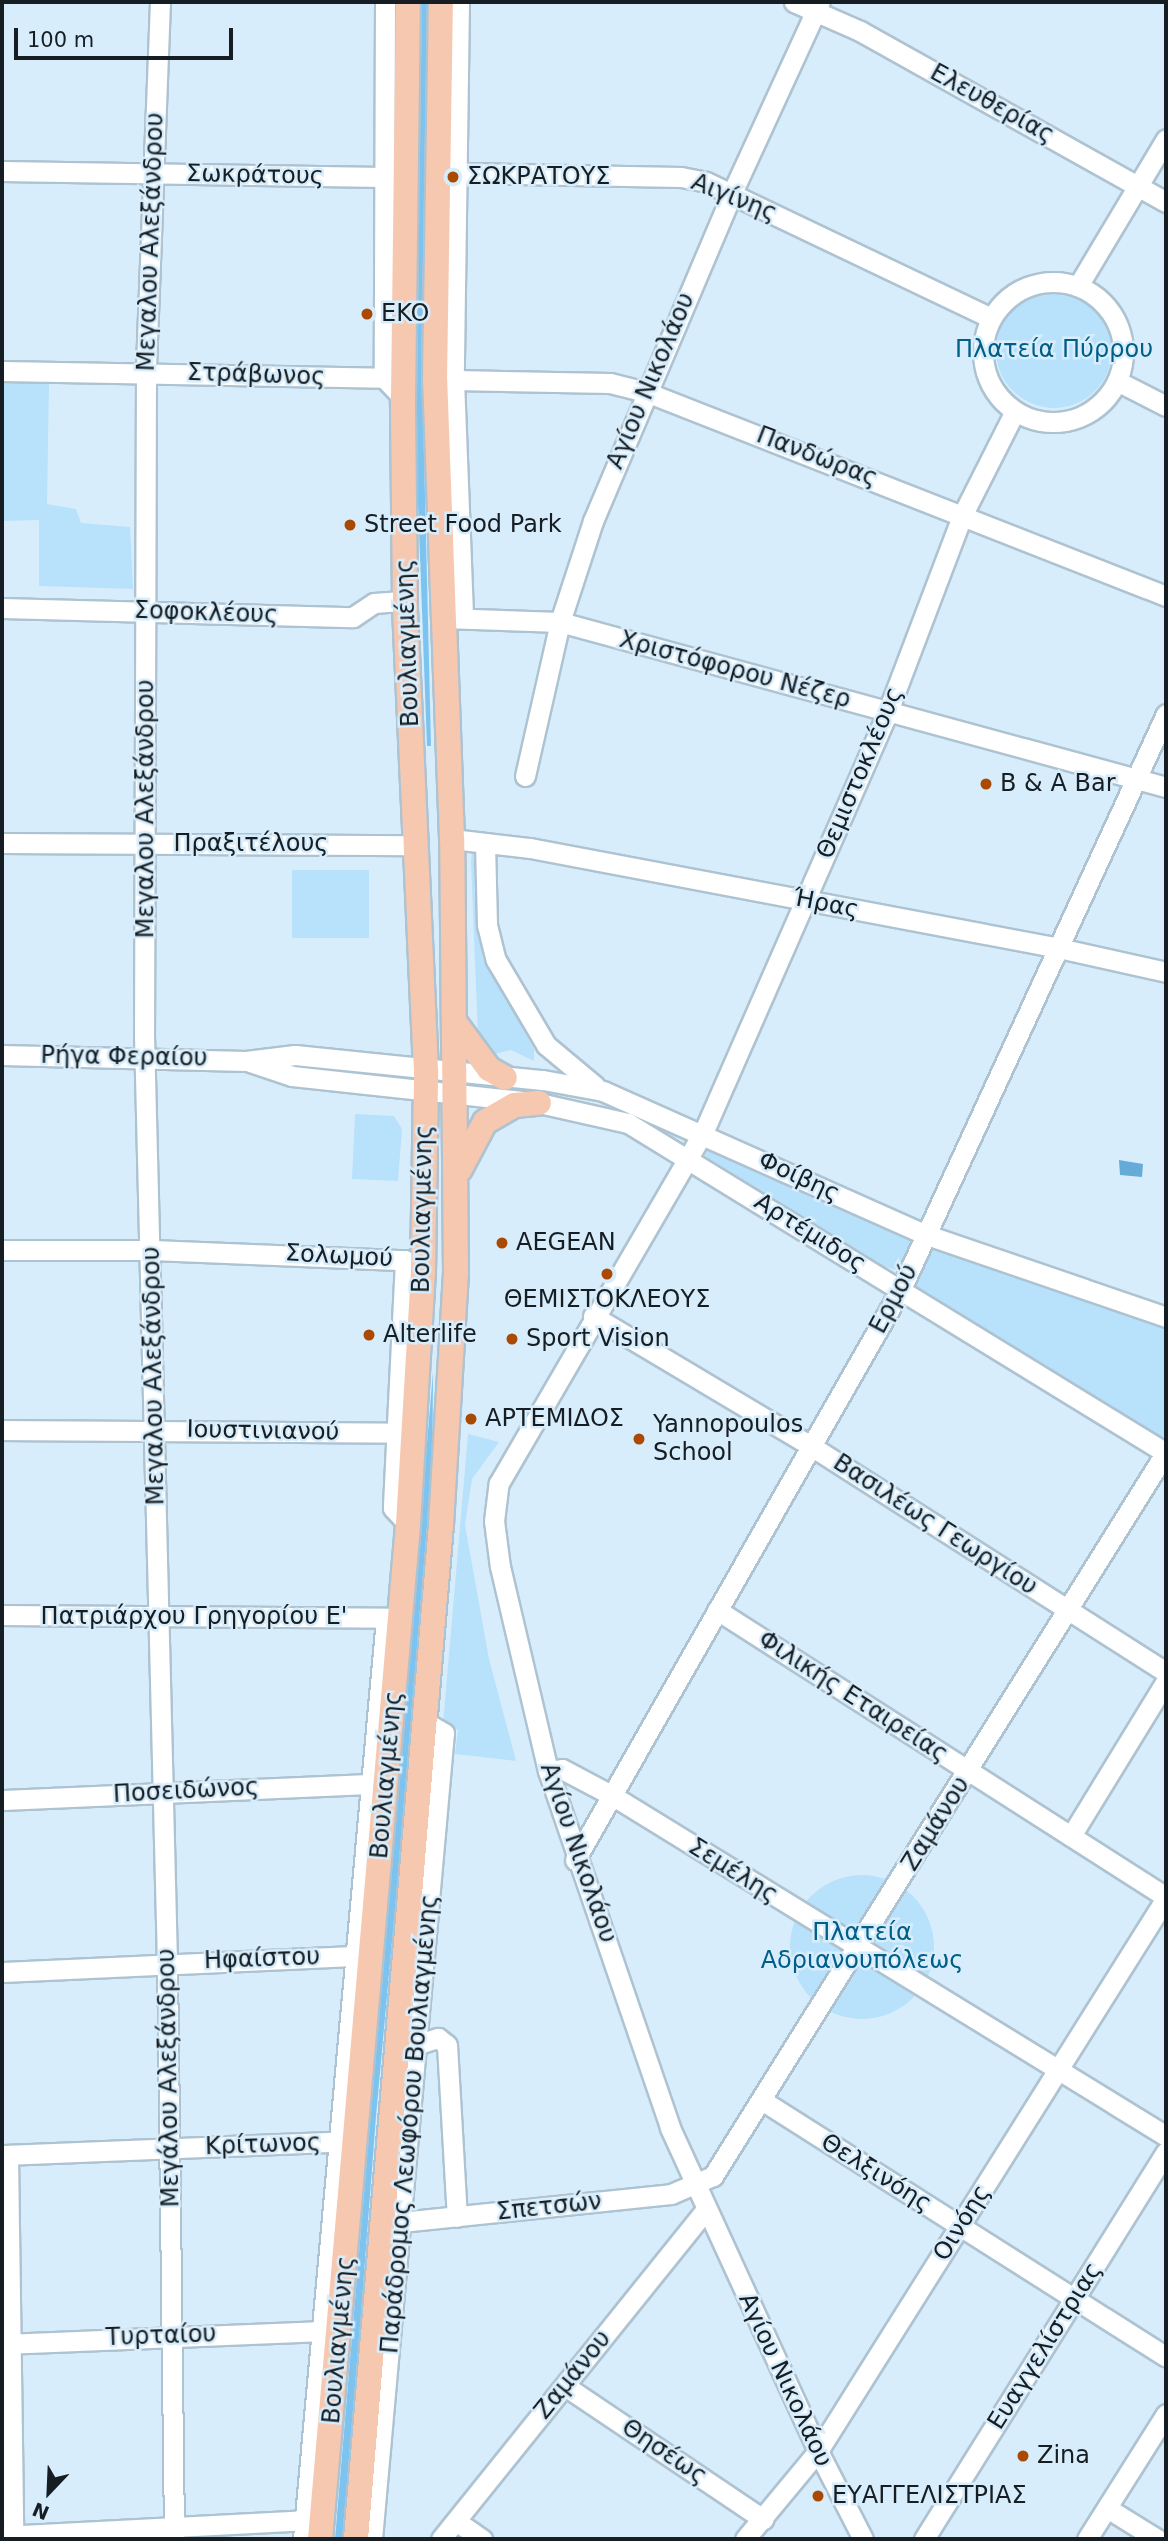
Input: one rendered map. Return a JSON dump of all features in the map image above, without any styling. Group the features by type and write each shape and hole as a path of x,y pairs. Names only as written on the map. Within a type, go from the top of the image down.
{"main road":[{"name":"Βουλιαγμένης","path":"320,2539 348,2141 376,1812 408,1524 423,1272 426,1082 405,601 403,398 408,2"},
{"name":"Βουλιαγμένης","path":"356,2539 396,2160 423,1721 441,1525 458,1173 452,839 453,618 435,380 441,2"},
{"path":"385,274 404,247"},
{"path":"455,1023 489,1069 513,1079"},
{"path":"458,1173 485,1122 515,1105 539,1103"},
{"path":"406,1310 423,1272"}],"street":[{"name":"Μεγαλου Αλεξάνδρου","path":"158,1616 152,1250 144,1056 146,372 160,2"},
{"path":"385,2 384,378 403,398"},
{"path":"453,618 459,2"},
{"name":"Ελευθερίας","path":"794,2 817,6 1166,202"},
{"name":"Αγίου Νικολάου","path":"525,776 561,622 593,521 732,192 817,6"},
{"path":"1078,286 1136,184 1166,139"},
{"name":"Σωκράτους","path":"2,171 383,177"},
{"name":"Αιγίνης","path":"456,173 681,177 732,192 991,318"},
{"path":"1053,282 1078,286 1098,298 1117,326 1123,359 1117,381 1104,401 1084,415 1061,422 1037,421 1015,411 996,393 985,369 983,343 991,318 1007,299 1028,286 1053,282"},
{"name":"Στράβωνος","path":"2,372 146,372 384,378"},
{"name":"Πανδώρας","path":"454,380 610,383 646,392 963,514 1166,596"},
{"path":"1117,381 1166,406"},
{"name":"Θεμιστοκλέους","path":"703,1133 888,712 963,514 1015,411"},
{"name":"Σοφοκλέους","path":"2,608 353,617 374,603 405,601"},
{"name":"Χριστόφορου Νέζερ","path":"453,618 561,622 1166,787"},
{"name":"Ερμού","path":"575,1860 901,1289 1166,714"},
{"name":"Ήρας","path":"452,839 805,900 1059,948 1166,972"},
{"name":"Πραξιτέλους","path":"2,843 416,845"},
{"path":"485,843 484,901 491,945 516,1000 546,1045 603,1091"},
{"path":"513,1079 539,1066 546,1045"},
{"name":"Ρήγα Φεραίου","path":"2,1055 144,1056 246,1061 295,1055 426,1082"},
{"name":"Φοίβης","path":"426,1082 456,1085 513,1079 603,1091 703,1133 927,1235 1166,1317"},
{"name":"Αρτέμιδος","path":"456,1085 628,1123 1166,1453"},
{"name":"Αγίου Νικολάου","path":"703,1133 593,1316 499,1483 494,1521 500,1567 548,1771 575,1860 595,1902 670,2127 705,2211 818,2451 863,2539"},
{"name":"Σολωμού","path":"2,1250 152,1250 398,1257 408,1266 393,1508 408,1524"},
{"name":"Βασιλέως Γεωργίου","path":"593,1316 811,1446 1166,1672"},
{"name":"Ιουστινιανού","path":"2,1430 155,1429 399,1433"},
{"name":"Ζαμάνου","path":"695,2186 713,2176 763,2101 1166,1453"},
{"name":"Φιλικής Εταιρείας","path":"717,1611 1166,1898"},
{"name":"Πατριάρχου Γρηγορίου E'","path":"2,1615 386,1618 371,1783"},
{"name":"Μεγάλου Αλεξάνδρου","path":"158,1616 167,1962 174,2534"},
{"path":"1071,1836 1166,1681"},
{"name":"Παράδρομος Λεωφόρου Βουλιαγμένης","path":"372,2539 401,2222 396,2160 419,2044 444,1733 423,1721"},
{"name":"Σεμέλης","path":"548,1771 562,1769 613,1796 1166,2136"},
{"path":"358,2025 355,1956 376,1812 371,1783"},
{"name":"Ποσειδώνος","path":"2,1800 371,1783"},
{"name":"Οινόης","path":"745,2539 818,2451 961,2226 1057,2067 1166,1898"},
{"name":"Ηφαίστου","path":"2,1972 167,1962 355,1956"},
{"path":"419,2044 438,2038 447,2045 457,2217"},
{"name":"Θελξινόης","path":"763,2101 1166,2357"},
{"path":"5,2155 7,2536 304,2530 321,2331 348,2141"},
{"name":"Κρίτωνος","path":"5,2155 348,2141"},
{"name":"Ευαγγελίστριας","path":"924,2539 1166,2152"},
{"name":"Σπετσών","path":"401,2222 671,2194 695,2186"},
{"name":"Ζαμάνου","path":"441,2539 705,2211"},
{"name":"Τυρταίου","path":"7,2344 172,2335 321,2331"},
{"name":"Θησέως","path":"565,2386 763,2519"},
{"path":"1087,2539 1166,2414"},
{"path":"1107,2508 1157,2539"},
{"path":"456,2521 482,2539"}],"green space":[{"name":"Πλατεία Πύρρου","path":"1054,292 1076,297 1095,309 1107,328 1112,350 1107,372 1095,391 1076,403 1054,408 1032,403 1013,391 1001,372 996,350 1001,328 1013,309 1032,297"},
{"path":"2,383 49,383 47,504 76,509 81,523 130,527 133,589 39,586 39,520 2,521"},
{"path":"477,848 477,926 483,958 534,1049 534,1061 511,1050 491,1055 478,1035 471,862 472,850"},
{"path":"292,870 369,870 369,938 292,938"},
{"path":"355,1114 394,1116 402,1129 398,1181 352,1179"},
{"path":"709,1148 907,1236 912,1241 897,1270 882,1266 705,1156"},
{"path":"932,1247 1166,1328 1166,1432 1159,1443 911,1289"},
{"path":"468,1434 499,1442 472,1479 465,1525 489,1659 516,1761 455,1754 458,1730 443,1724"},
{"name":"Πλατεία Αδριανουπόλεως","path":"862,1875 890,1881 913,1896 928,1919 934,1947 928,1975 913,1998 890,2013 862,2019 834,2013 811,1998 796,1975 790,1947 796,1919 811,1896 834,1881"}],"shaded area":[{"path":"420,2 427,2 423,412 431,746 427,746 415,422"},
{"path":"1119,1160 1143,1164 1142,1177 1120,1175"},
{"path":"433,1372 432,1504 376,2116 344,2539 335,2539"}],"place":[{"name":"ΣΩΚΡΑΤΟΥΣ","path":"453,177"},
{"name":"EKO","path":"367,314"},
{"name":"Street Food Park","path":"350,525"},
{"name":"B & A Bar","path":"986,784"},
{"name":"AEGEAN","path":"502,1243"},
{"name":"ΘΕΜΙΣΤΟΚΛΕΟΥΣ","path":"607,1274"},
{"name":"Alterlife","path":"369,1335"},
{"name":"Sport Vision","path":"512,1339"},
{"name":"ΑΡΤΕΜΙΔΟΣ","path":"471,1419"},
{"name":"Yannopoulos School","path":"639,1439"},
{"name":"Zina","path":"1023,2456"},
{"name":"ΕΥΑΓΓΕΛΙΣΤΡΙΑΣ","path":"818,2496"}]}
